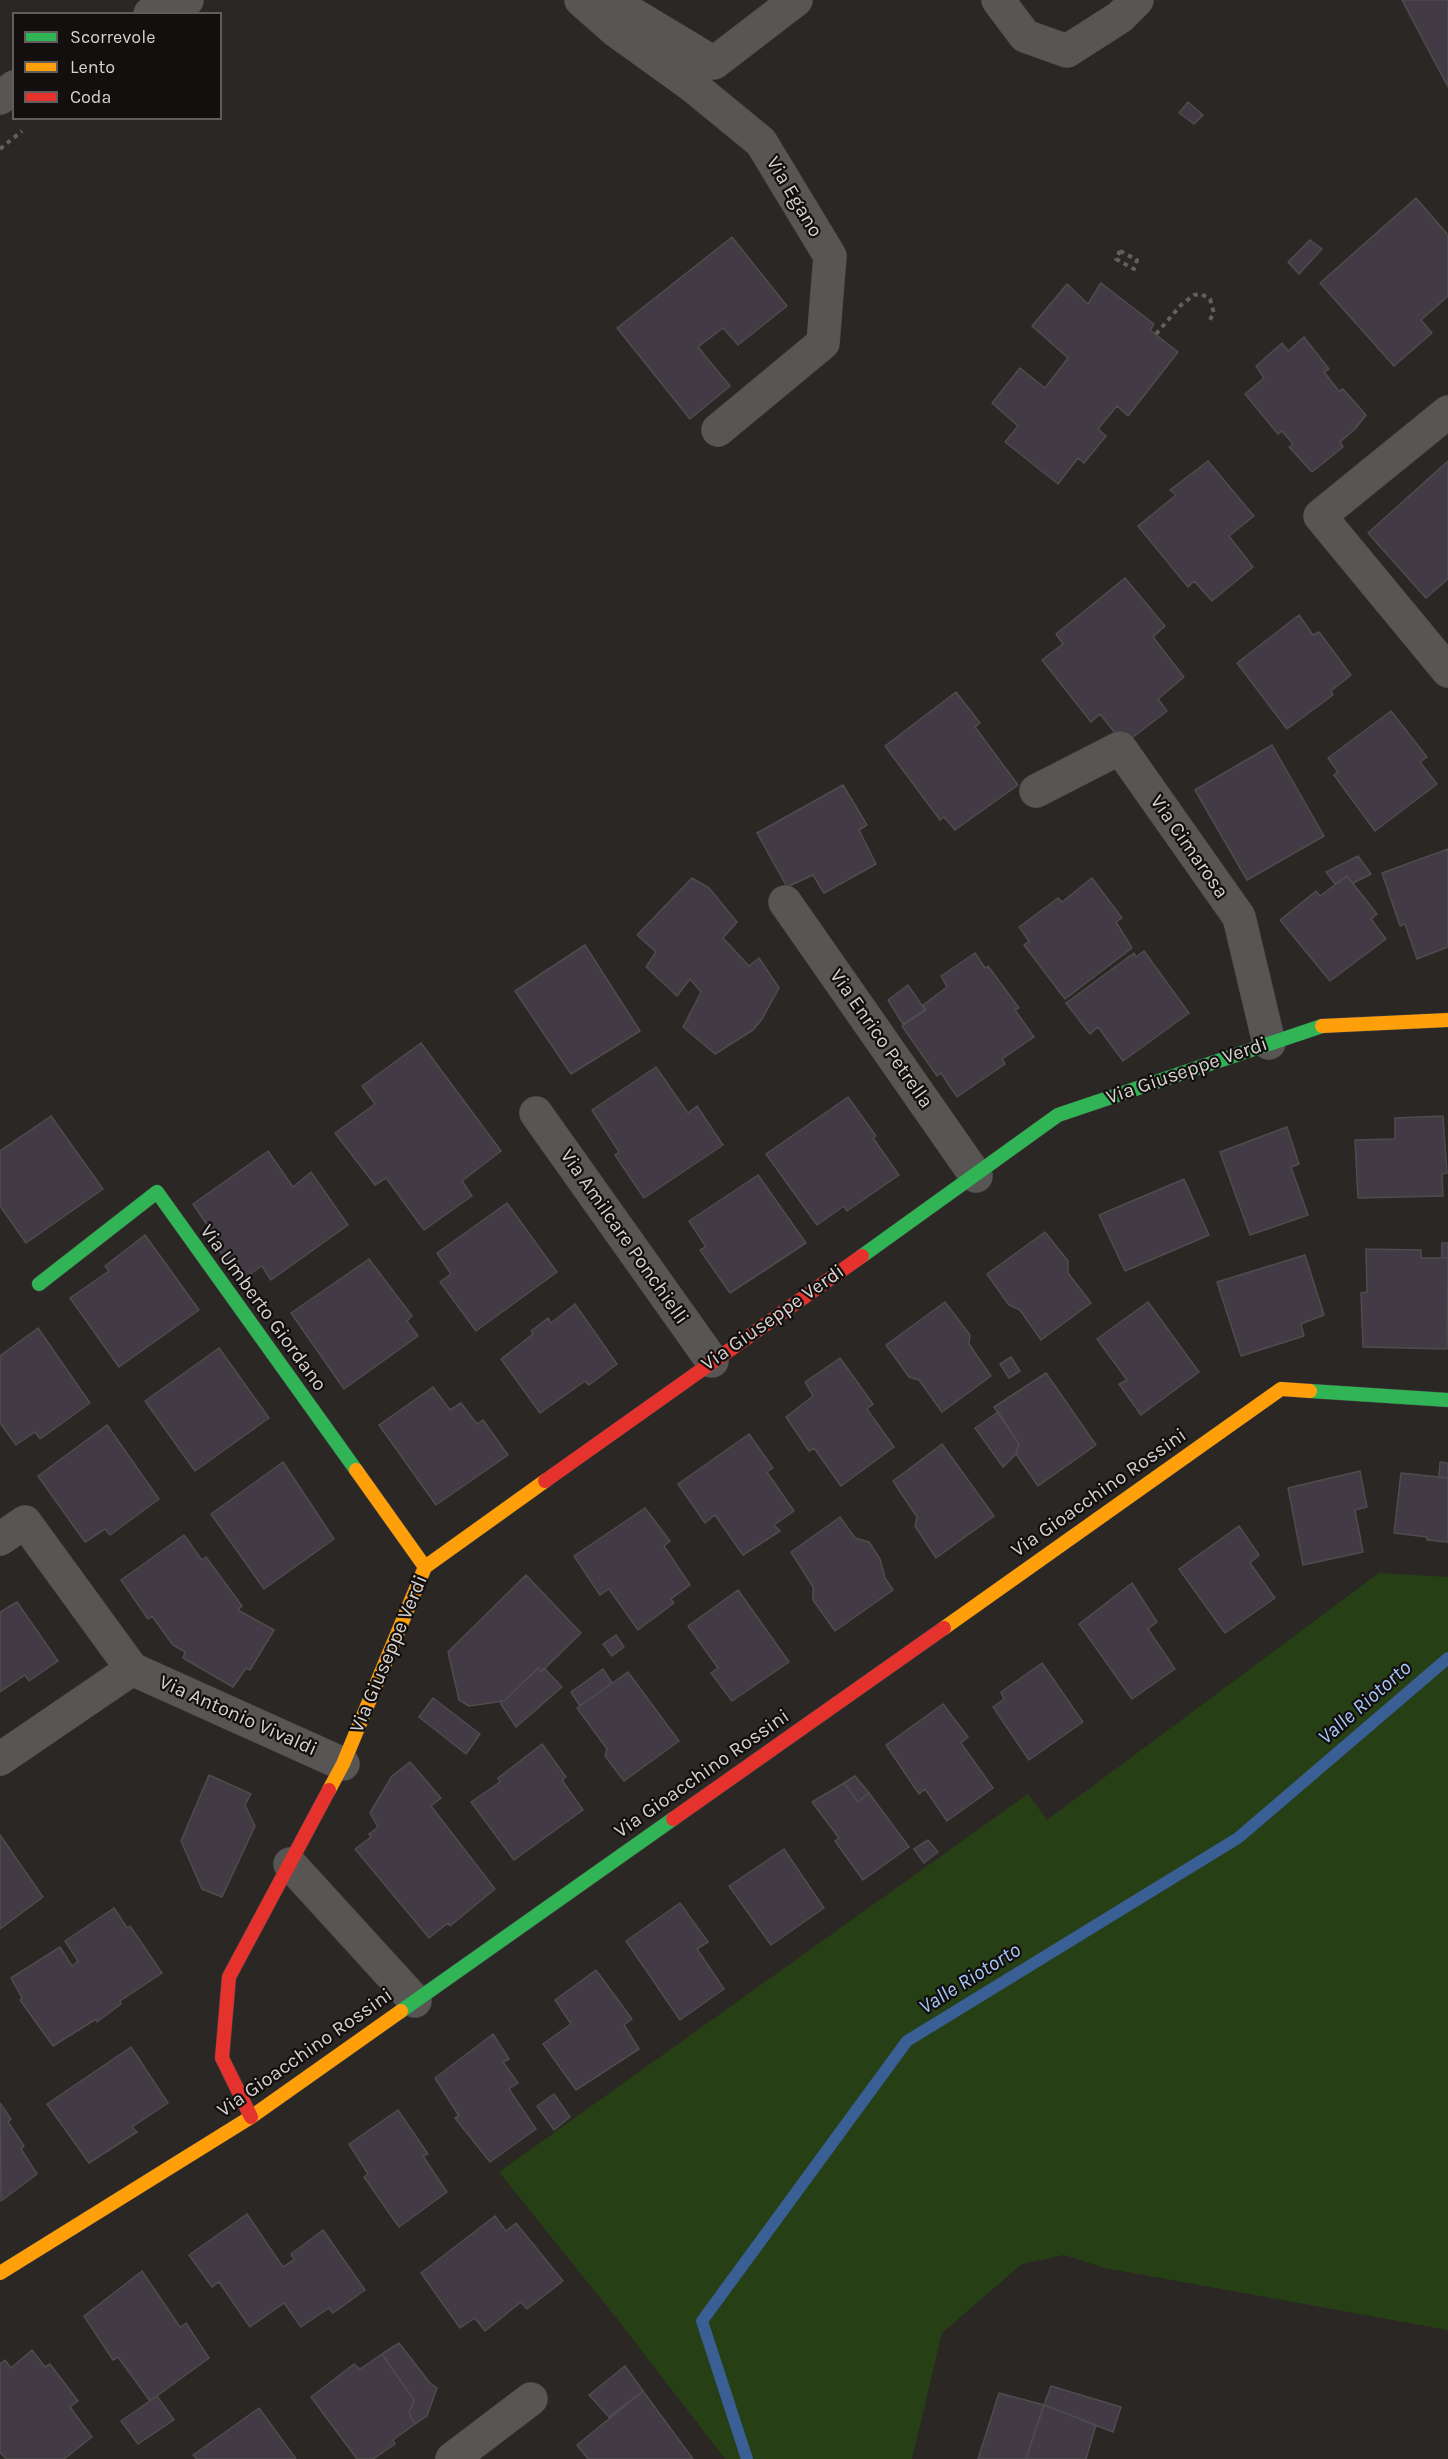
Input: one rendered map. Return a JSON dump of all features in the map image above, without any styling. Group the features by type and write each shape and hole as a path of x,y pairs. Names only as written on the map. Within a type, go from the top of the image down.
{"street":[{"path":"157,12 181,5 188,0"},
{"path":"584,3 611,1 714,63 796,0"},
{"path":"998,0 1025,36 1067,51 1120,17 1137,0"},
{"name":"Via Egano","path":"584,3 615,30 694,87 761,142 830,256 823,343 718,430"},
{"path":"0,98 12,89"},
{"path":"1448,412 1320,516 1448,671"},
{"name":"Via Cimarosa","path":"1035,791 1120,748 1239,917 1269,1043"},
{"name":"Via Enrico Petrella","path":"785,902 976,1176"},
{"name":"Via Giuseppe Verdi","path":"251,2117 222,2058 229,1977 343,1764 425,1568 712,1361 976,1176 1058,1115 1318,1026 1448,1020"},
{"name":"Via Amilcare Ponchielli","path":"536,1113 712,1361"},
{"name":"Via Umberto Giordano","path":"39,1284 157,1192 425,1568"},
{"name":"Via Gioacchino Rossini","path":"0,2273 251,2117 1281,1389 1448,1400"},
{"name":"Via Antonio Vivaldi","path":"0,1539 25,1522 132,1669 343,1764"},
{"path":"0,1759 132,1669"},
{"path":"290,1864 415,2001"},
{"path":"452,2459 531,2399"}],"path":[{"path":"0,149 30,124"},
{"path":"1120,251 1137,260 1134,269 1116,259 1120,251"},
{"path":"1156,334 1181,305 1194,295 1201,294 1210,299 1214,313 1209,321"}],"green space":[{"path":"1379,1573 1448,1577 1448,2330 1105,2268 1064,2255 1022,2264 942,2333 912,2459 725,2459 618,2320 499,2172 1028,1794 1047,1820"}],"building":[{"path":"1402,0 1448,0 1448,87"},
{"path":"1188,102 1203,115 1194,124 1179,113"},
{"path":"1416,198 1448,235 1448,296 1421,320 1432,333 1394,366 1320,283"},
{"path":"732,237 787,306 738,345 723,328 698,347 730,386 690,419 617,328"},
{"path":"1310,240 1322,249 1299,274 1288,262"},
{"path":"1101,283 1154,324 1150,330 1178,352 1128,416 1117,406 1098,429 1106,436 1084,463 1078,458 1058,484 1005,442 1018,426 992,403 1020,368 1045,388 1068,358 1032,326 1067,284 1088,304"},
{"path":"1304,337 1329,369 1324,372 1339,391 1343,389 1366,415 1340,442 1343,447 1312,472 1289,447 1293,444 1282,431 1278,434 1245,394 1264,378 1256,366 1282,343 1288,351"},
{"path":"1208,461 1254,516 1229,536 1253,567 1212,601 1194,581 1188,587 1138,526 1176,495 1170,490"},
{"path":"1448,461 1448,579 1426,598 1368,533"},
{"path":"1125,578 1165,626 1153,637 1184,677 1158,699 1167,711 1124,744 1100,714 1091,722 1042,660 1063,644 1056,634"},
{"path":"1299,615 1313,635 1319,632 1351,675 1331,691 1333,695 1287,729 1237,663"},
{"path":"956,692 980,723 975,727 1018,785 955,830 944,817 940,820 885,746"},
{"path":"1391,711 1427,757 1420,762 1437,784 1375,831 1334,775 1338,772 1328,758"},
{"path":"1272,745 1324,836 1247,880 1195,790"},
{"path":"843,785 867,825 859,830 876,864 824,893 813,875 787,887 757,833"},
{"path":"1448,849 1448,947 1417,959 1405,924 1400,926 1382,873"},
{"path":"1358,856 1371,874 1353,883 1347,876 1335,884 1326,872"},
{"path":"1347,876 1377,914 1371,919 1386,939 1330,981 1280,920 1316,891 1320,896"},
{"path":"692,878 709,888 737,922 723,938 749,966 759,958 779,988 762,1019 753,1030 715,1054 683,1027 701,992 690,979 677,996 646,967 656,952 637,935"},
{"path":"1092,878 1122,918 1116,922 1132,948 1065,999 1024,945 1029,941 1019,927 1058,898 1062,902"},
{"path":"585,945 640,1031 571,1074 515,991"},
{"path":"1144,951 1189,1013 1123,1061 1098,1027 1090,1034 1066,1003 1134,953 1136,957"},
{"path":"975,953 985,968 988,966 1019,1008 1015,1010 1034,1037 1002,1059 1005,1064 957,1097 941,1073 937,1076 902,1026 926,1010 923,1005 947,987 941,976"},
{"path":"908,985 925,1010 903,1024 888,1000"},
{"path":"421,1043 501,1151 462,1181 472,1196 424,1230 386,1178 375,1185 335,1133 375,1104 362,1086"},
{"path":"656,1067 688,1113 697,1106 723,1145 644,1198 615,1155 619,1152 592,1110"},
{"path":"848,1097 876,1136 873,1138 899,1175 847,1211 844,1206 817,1225 766,1154"},
{"path":"51,1116 103,1189 26,1243 0,1206 0,1151"},
{"path":"1443,1116 1447,1173 1442,1174 1443,1196 1358,1198 1355,1140 1395,1139 1395,1118"},
{"path":"1287,1127 1299,1164 1291,1167 1308,1215 1250,1235 1220,1152"},
{"path":"268,1151 293,1187 311,1172 348,1225 271,1280 262,1266 241,1280 210,1238 214,1235 193,1204"},
{"path":"758,1175 806,1243 730,1293 700,1250 706,1247 689,1221"},
{"path":"1184,1179 1209,1235 1125,1271 1099,1215"},
{"path":"507,1203 557,1272 476,1331 440,1282 451,1274 437,1253"},
{"path":"1045,1232 1068,1261 1068,1273 1091,1303 1041,1340 1020,1310 1009,1305 987,1274"},
{"path":"145,1235 199,1310 119,1367 70,1298 109,1271 105,1266"},
{"path":"1442,1243 1448,1243 1448,1258 1442,1258"},
{"path":"1366,1249 1421,1250 1421,1258 1448,1258 1447,1349 1363,1347 1361,1293 1367,1292"},
{"path":"1305,1255 1324,1315 1301,1324 1304,1336 1241,1356 1217,1282"},
{"path":"369,1259 412,1316 407,1321 418,1336 344,1389 291,1313"},
{"path":"945,1302 970,1335 969,1344 991,1376 942,1412 919,1380 909,1377 886,1345"},
{"path":"1148,1302 1199,1372 1141,1415 1119,1384 1127,1380 1097,1339"},
{"path":"575,1304 617,1364 589,1385 585,1381 540,1413 501,1359 533,1334 531,1331 548,1318 551,1323"},
{"path":"38,1328 90,1403 40,1439 35,1432 16,1445 0,1423 0,1356"},
{"path":"219,1348 269,1418 195,1471 145,1401"},
{"path":"1011,1357 1020,1371 1009,1378 1000,1364"},
{"path":"840,1358 873,1404 867,1409 894,1447 841,1486 814,1448 809,1451 786,1417 813,1396 805,1382"},
{"path":"1046,1373 1096,1445 1038,1486 1016,1454 1019,1444 994,1407"},
{"path":"433,1387 450,1410 461,1403 477,1424 483,1420 508,1455 436,1505 379,1425"},
{"path":"998,1412 1019,1444 1016,1454 1003,1467 975,1428"},
{"path":"107,1425 159,1499 110,1535 105,1529 85,1542 38,1476"},
{"path":"749,1434 773,1468 767,1472 794,1511 774,1525 780,1531 743,1555 715,1515 705,1523 678,1484"},
{"path":"942,1444 994,1516 936,1558 915,1526 917,1517 893,1481"},
{"path":"283,1462 334,1539 264,1589 211,1514"},
{"path":"1440,1462 1448,1463 1448,1478 1439,1477"},
{"path":"1360,1471 1367,1507 1355,1510 1363,1552 1303,1565 1288,1488"},
{"path":"1401,1473 1448,1478 1448,1542 1394,1533"},
{"path":"645,1508 670,1541 664,1546 690,1585 671,1599 674,1603 638,1630 609,1589 600,1595 574,1556"},
{"path":"840,1517 855,1538 869,1542 880,1559 885,1578 893,1590 835,1631 813,1600 813,1587 791,1552"},
{"path":"1239,1526 1259,1555 1250,1563 1275,1598 1225,1633 1179,1569"},
{"path":"184,1535 202,1560 206,1557 242,1606 238,1610 274,1630 250,1670 246,1668 233,1687 183,1658 185,1652 173,1645 152,1616 148,1619 121,1580"},
{"path":"526,1575 581,1633 541,1672 538,1668 504,1701 469,1706 459,1700 448,1652"},
{"path":"1132,1583 1157,1622 1148,1629 1175,1669 1132,1699 1079,1624"},
{"path":"738,1590 789,1662 732,1701 711,1673 718,1668 688,1626"},
{"path":"17,1602 58,1661 29,1681 25,1675 0,1692 0,1612"},
{"path":"616,1635 624,1647 612,1656 603,1644"},
{"path":"1042,1663 1083,1722 1029,1760 993,1707 1004,1699 1001,1692"},
{"path":"538,1668 541,1672 544,1668 562,1687 516,1727 499,1701 504,1701"},
{"path":"603,1669 612,1683 580,1706 571,1692"},
{"path":"628,1672 679,1741 624,1781 605,1756 607,1749 577,1708"},
{"path":"433,1698 480,1734 466,1754 419,1717"},
{"path":"943,1704 968,1737 961,1743 993,1788 947,1821 925,1789 919,1794 886,1745"},
{"path":"542,1744 566,1777 562,1780 583,1810 514,1860 471,1802 500,1782 498,1778"},
{"path":"410,1762 441,1798 431,1806 495,1889 450,1926 448,1923 429,1938 355,1849 371,1837 369,1834 378,1827 370,1813 392,1776"},
{"path":"209,1775 251,1794 245,1805 255,1826 222,1897 202,1889 181,1841"},
{"path":"855,1776 869,1793 858,1802 844,1783"},
{"path":"844,1783 858,1802 869,1793 909,1847 863,1880 835,1841 839,1838 812,1802"},
{"path":"0,1835 43,1897 0,1929"},
{"path":"928,1840 938,1852 924,1863 914,1849"},
{"path":"784,1849 824,1908 771,1945 729,1886"},
{"path":"680,1903 708,1942 697,1949 724,1989 680,2020 626,1941"},
{"path":"114,1908 127,1928 130,1926 162,1973 120,2001 121,2004 97,2022 96,2019 53,2046 20,2000 22,1998 11,1978 60,1947 72,1966 78,1961 65,1941"},
{"path":"596,1970 632,2019 624,2025 639,2049 576,2090 543,2044 571,2024 555,2000"},
{"path":"493,2034 509,2059 503,2062 518,2083 509,2089 536,2129 490,2162 455,2118 459,2116 435,2078"},
{"path":"131,2047 168,2103 132,2127 137,2132 89,2163 47,2104"},
{"path":"554,2094 570,2117 554,2130 537,2106"},
{"path":"0,2103 11,2119 8,2122 24,2146 21,2149 37,2174 1,2201"},
{"path":"398,2110 428,2154 423,2156 447,2192 399,2227 364,2177 368,2174 349,2144"},
{"path":"247,2214 283,2267 294,2260 291,2254 323,2230 365,2290 333,2313 329,2308 301,2327 284,2303 250,2327 219,2282 212,2287 189,2255"},
{"path":"495,2216 506,2231 516,2223 563,2281 527,2309 521,2302 485,2331 475,2318 460,2328 421,2273"},
{"path":"142,2271 180,2327 186,2323 209,2358 150,2401 118,2357 113,2360 84,2316"},
{"path":"399,2343 430,2383 437,2388 427,2416 415,2424 409,2413 414,2400 382,2354"},
{"path":"32,2350 45,2367 50,2364 78,2401 70,2407 92,2437 64,2459 6,2459 0,2452 0,2364 5,2360 11,2368"},
{"path":"382,2354 414,2400 409,2413 415,2424 393,2440 395,2444 373,2459 357,2459 311,2397 354,2364 360,2369"},
{"path":"625,2366 643,2391 609,2417 589,2395"},
{"path":"1051,2386 1121,2407 1113,2432 1044,2405"},
{"path":"643,2391 693,2459 588,2459 577,2445"},
{"path":"999,2393 1044,2405 1026,2459 978,2459"},
{"path":"157,2396 174,2420 138,2444 121,2421"},
{"path":"1044,2405 1096,2425 1086,2459 1026,2459"},
{"path":"259,2408 296,2459 197,2459 193,2455"}],"waterway":[{"name":"Valle Riotorto","path":"747,2459 702,2321 907,2041 1238,1838 1448,1658"}],"traffic: fast":[{"path":"862,1256 1058,1115 1322,1026"},
{"path":"39,1284 157,1192 356,1470"},
{"path":"1310,1391 1448,1400"},
{"path":"401,2011 673,1819"}],"traffic: slow":[{"path":"1322,1026 1448,1020"},
{"path":"944,1628 1281,1389 1310,1391"},
{"path":"356,1470 425,1567"},
{"path":"329,1790 343,1764 425,1567 545,1481"},
{"path":"0,2273 251,2117 401,2011"}],"traffic: jam":[{"path":"545,1481 862,1256"},
{"path":"673,1819 944,1628"},
{"path":"251,2117 222,2058 229,1977 329,1790"}]}
